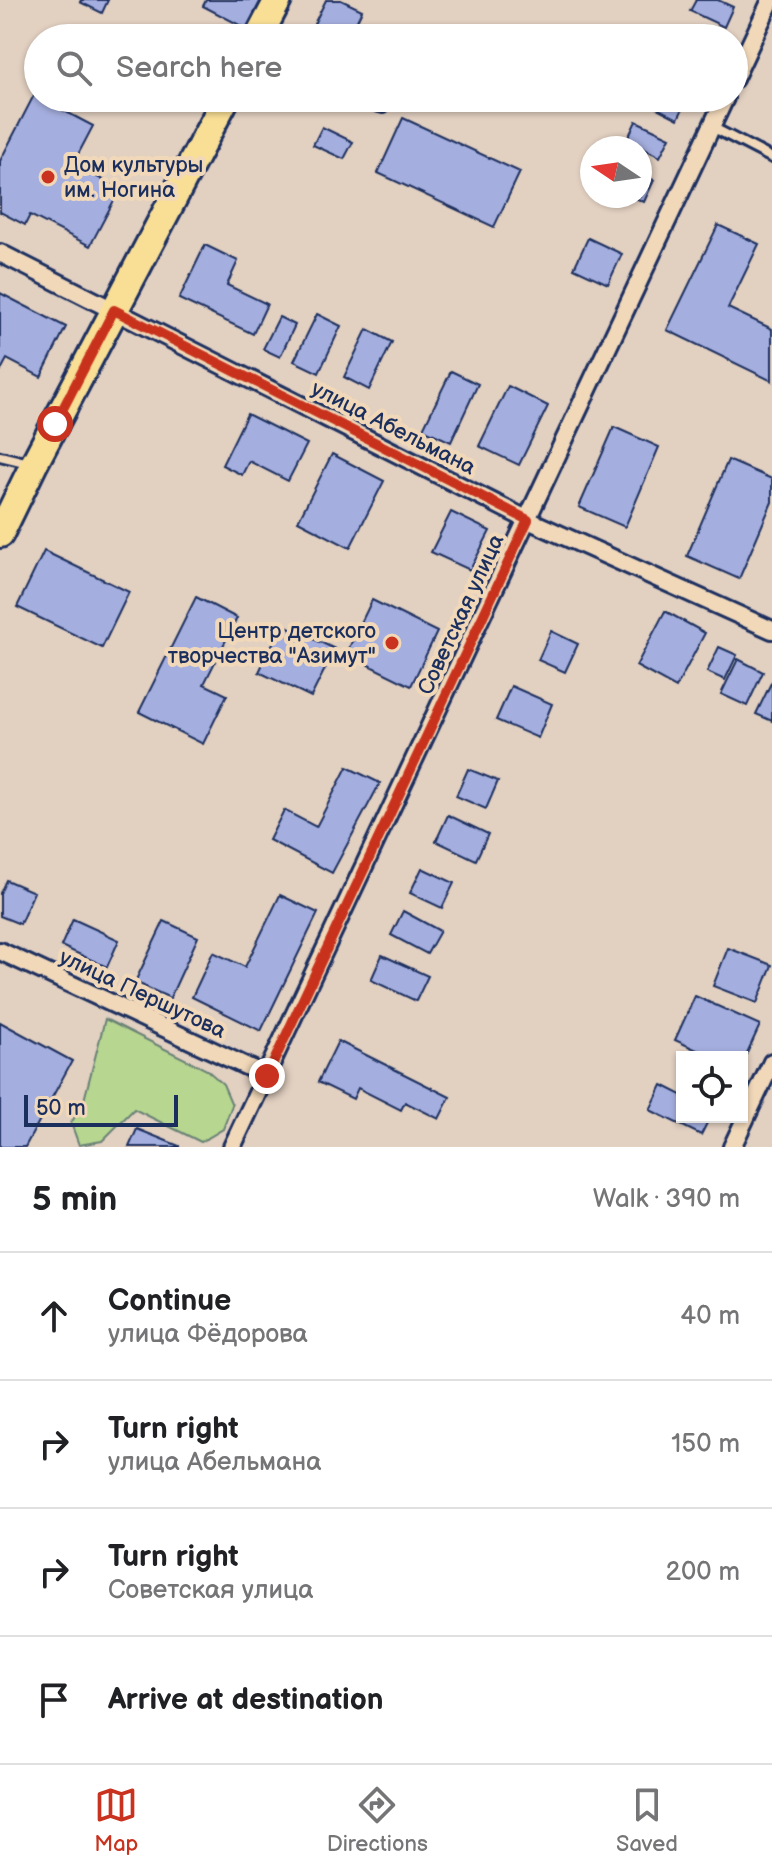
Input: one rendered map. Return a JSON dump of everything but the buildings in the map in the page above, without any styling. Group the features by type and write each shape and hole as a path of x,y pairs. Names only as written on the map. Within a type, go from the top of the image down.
{"main road":[{"path":"265,24 278,0"},
{"path":"0,534 219,112"}],"street":[{"path":"748,49 771,0"},
{"name":"Советская улица","path":"232,1147 719,112"},
{"name":"улица Абельмана","path":"0,253 528,520 772,630"},
{"name":"улица Першутова","path":"0,951 267,1076"},
{"path":"732,1147 772,1062"}],"lane":[{"path":"712,127 772,158"},
{"path":"0,456 34,464"}],"green space":[{"path":"105,1019 207,1070 223,1084 232,1105 223,1129 201,1142 134,1109 102,1141 79,1145 71,1123 83,1104"}],"place":[{"name":"Дом культуры им. Ногина","path":"48,177"},
{"name":"Центр детского творчества \"Азимут\"","path":"392,643"}],"route":[{"path":"55,424 114,310 528,520 267,1076"}]}
